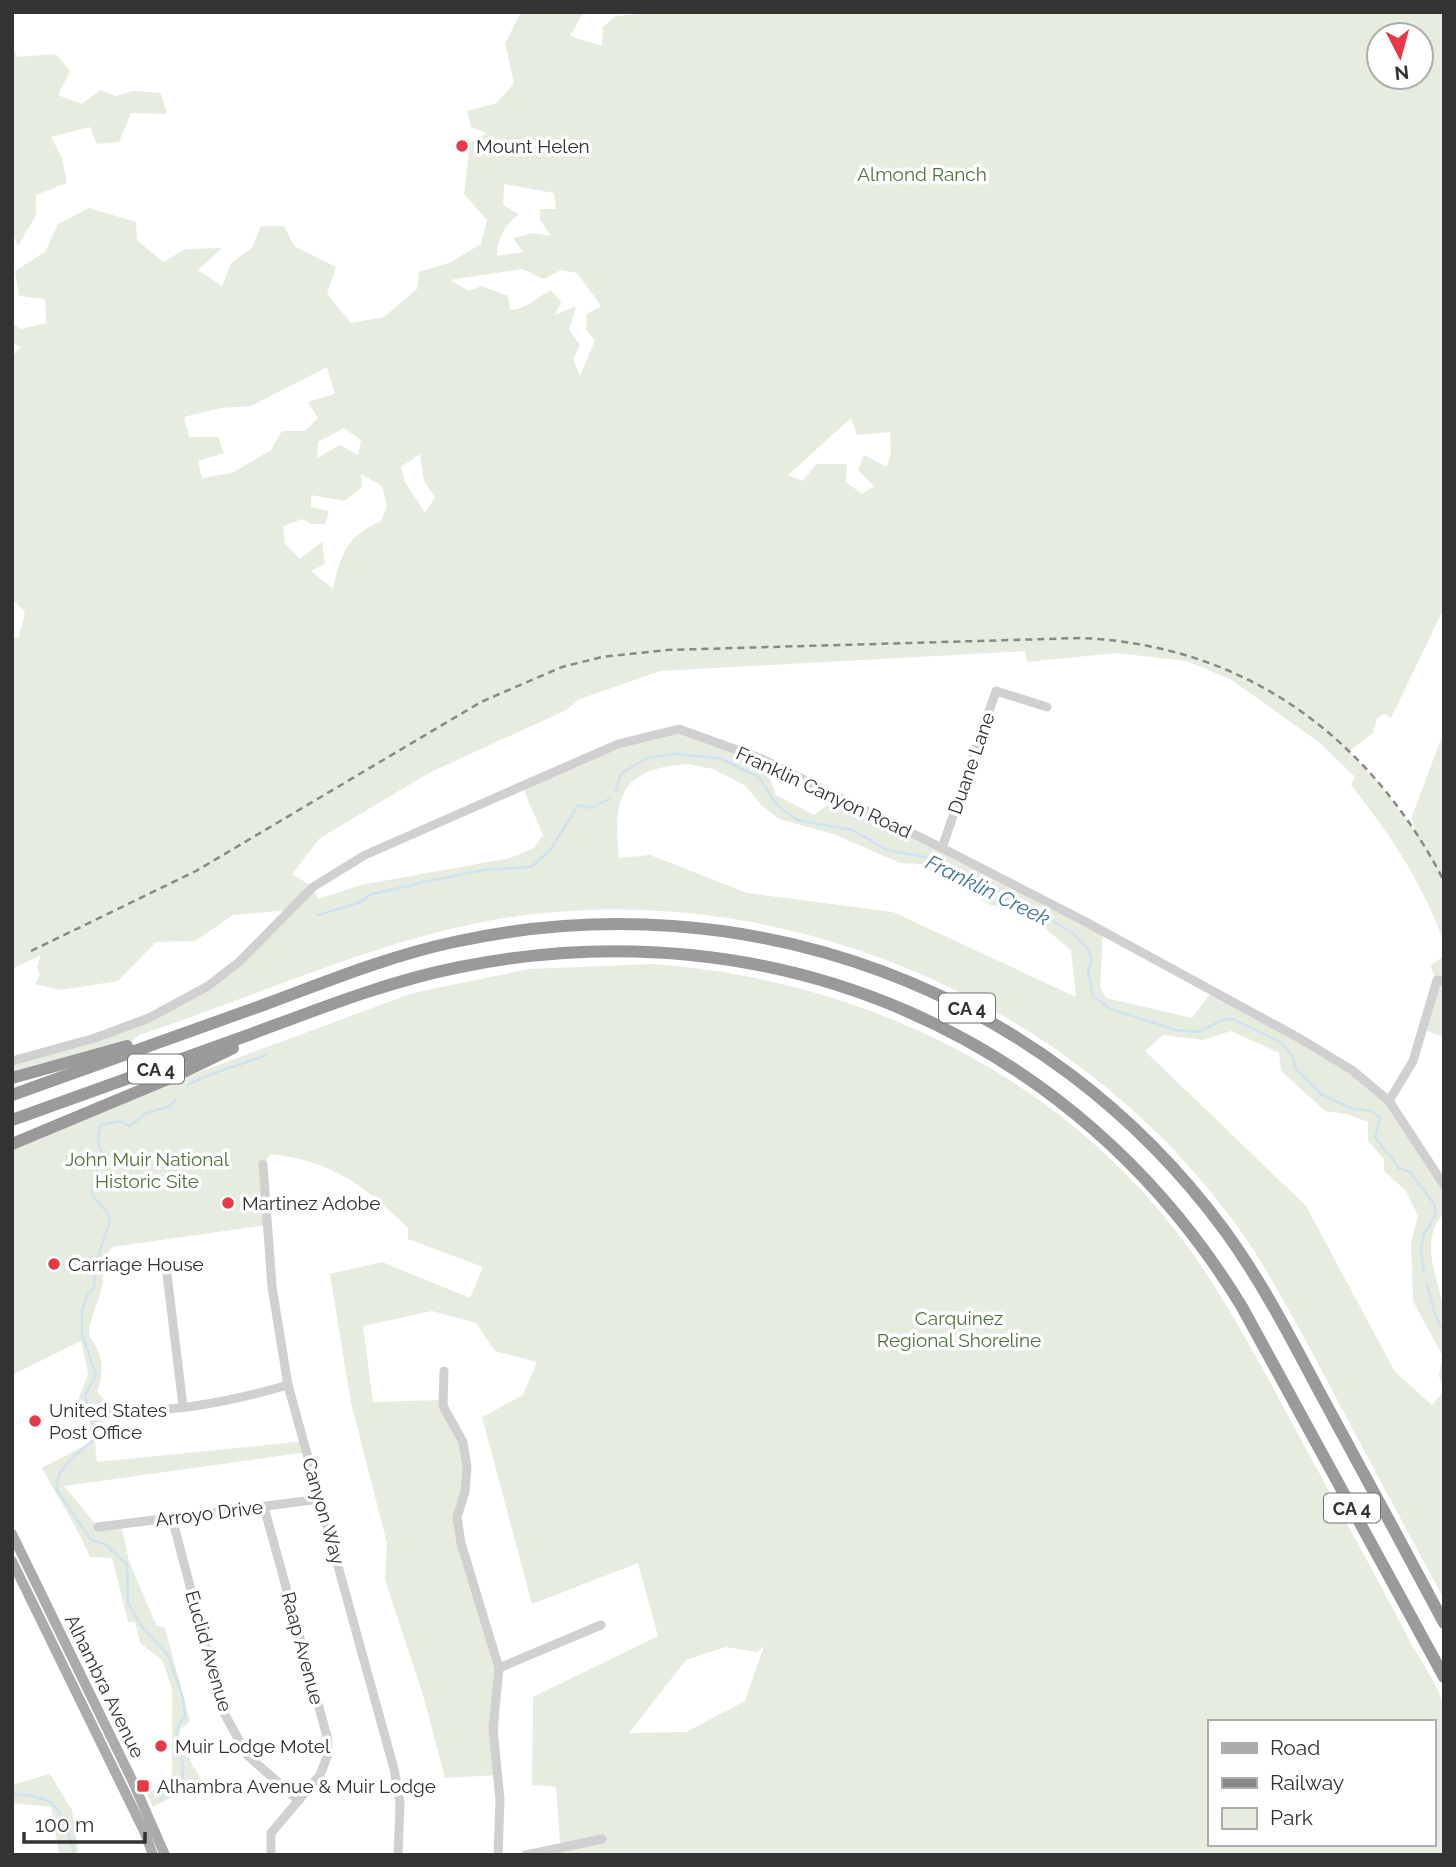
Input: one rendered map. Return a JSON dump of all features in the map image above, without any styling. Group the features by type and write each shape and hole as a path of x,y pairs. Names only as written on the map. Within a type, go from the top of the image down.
{"highway":[{"name":"CA 4","path":"12,1096 432,947 524,929 599,923 683,926 766,938 848,959 943,997 1009,1032 1086,1086 1155,1148 1204,1204 1268,1297 1444,1623"},
{"name":"CA 4","path":"12,1120 299,1016 404,981 476,964 577,952 660,952 743,961 824,980 911,1012 977,1045 1055,1096 1102,1135 1154,1187 1201,1245 1251,1322 1444,1677"},
{"path":"12,1144 175,1076 299,1016"},
{"path":"12,1078 202,1027"}],"main road":[{"name":"Alhambra Avenue","path":"12,1534 132,1780 165,1855"},
{"name":"Alhambra Avenue","path":"12,1561 144,1831 153,1855"}],"street":[{"name":"Duane Lane","path":"942,848 996,691 1047,706"},
{"name":"Franklin Canyon Road","path":"12,1061 95,1038 149,1018 208,986 239,962 313,887 365,855 618,744 679,729 762,759 942,848 1239,1004 1352,1070 1389,1101 1444,1185"},
{"path":"1389,1101 1413,1060 1437,980 1444,982"},
{"name":"Canyon Way","path":"263,1164 272,1287 288,1385 394,1769 400,1802 398,1855"},
{"path":"166,1266 183,1405"},
{"path":"444,1371 443,1406 463,1442 467,1467 466,1492 457,1517 461,1543 499,1668 493,1729 500,1800 498,1855"},
{"path":"113,1410 134,1412 239,1399 288,1385"},
{"name":"Arroyo Drive","path":"98,1527 321,1499"},
{"name":"Raap Avenue","path":"264,1507 328,1740 327,1757 320,1775 271,1833 271,1855"},
{"name":"Euclid Avenue","path":"172,1518 223,1711 247,1755 299,1801"},
{"path":"499,1668 601,1625"},
{"path":"526,1855 602,1839"}],"green space":[{"name":"Almond Ranch","path":"521,12 584,12 570,36 602,46 603,27 616,16 660,12 1444,12 1444,608 1391,718 1384,714 1377,718 1373,733 1349,751 1380,784 1415,831 1412,816 1444,731 1444,943 1426,899 1404,860 1351,785 1355,777 1320,743 1230,679 1186,661 1116,653 1027,662 1025,651 660,671 580,699 566,710 429,773 320,838 292,874 313,887 318,899 361,885 510,858 534,848 543,835 522,786 618,744 679,729 762,759 776,795 814,815 839,797 1103,932 1100,987 1106,998 1192,1018 1213,990 1299,1038 1389,1101 1444,1185 1444,1213 1436,1225 1431,1249 1445,1322 1444,1390 1439,1376 1442,1355 1413,1301 1411,1243 1418,1216 1406,1191 1384,1171 1384,1159 1368,1141 1368,1122 1347,1114 1325,1111 1281,1071 1279,1053 1231,1031 1203,1040 1163,1035 1145,1051 1306,1206 1395,1372 1432,1405 1444,1391 1444,1599 1261,1263 1235,1223 1167,1143 1088,1073 1001,1014 906,968 807,934 703,915 598,910 493,920 358,956 139,1035 126,1047 12,1078 12,1061 95,1038 208,986 289,910 233,915 195,941 156,942 118,981 61,990 35,984 40,975 37,967 41,955 12,969 12,638 19,637 25,612 12,599 12,356 21,347 12,343 12,323 21,329 46,323 45,299 19,296 15,271 45,252 58,224 89,208 136,222 137,240 163,262 186,249 222,248 198,270 222,286 231,263 252,248 261,226 284,226 294,246 336,267 327,294 351,323 384,317 417,289 419,272 449,263 481,244 487,220 464,194 470,143 487,133 471,127 467,111 497,103 514,83 505,43","holes":["504,184 554,193 556,209 540,209 540,220 551,236 532,233 513,238 523,252 497,256 498,243 503,232 519,214 503,205","522,269 543,279 561,270 577,273 601,306 587,314 586,330 595,340 580,376 573,359 580,345 569,330 576,306 555,315 561,302 551,290 526,305 510,310 508,296 482,286 469,291 450,280","327,367 335,394 308,402 318,418 305,431 282,431 271,450 232,473 202,478 198,461 224,453 218,437 189,437 184,417 221,408 251,406","851,418 857,435 890,432 891,452 887,467 864,455 858,470 874,486 862,494 846,482 847,464 816,464 803,481 788,475","344,428 361,440 358,455 340,445 317,458 318,442","420,454 424,481 435,497 425,513 405,482 401,467","361,474 382,486 387,507 381,521 360,533 347,548 342,556 333,589 311,571 325,564 322,542 300,559 285,544 283,526 302,519 311,524 325,524 329,511 311,507 311,495 344,501 362,487","687,764 713,769 746,786 761,805 779,819 836,835 900,863 921,864 991,905 1025,912 1071,950 1076,997 893,912 747,893 650,855 619,858 617,837 620,803 634,780 647,772"]},
{"path":"12,48 18,57 56,54 70,71 58,95 82,104 100,90 116,96 133,91 161,93 167,114 131,113 119,142 97,144 90,127 51,137 62,158 67,183 36,195 36,215 18,246 12,231"},
{"path":"1444,956 1444,1045 1443,1037 1422,1029 1437,980 1430,966"},
{"path":"653,964 730,973 806,990 879,1014 950,1046 1016,1084 1078,1130 1135,1183 1204,1270 1238,1325 1438,1690 1445,1719 1444,1855 561,1855 556,1787 532,1785 533,1697 658,1636 638,1563 532,1604 482,1417 523,1395 537,1362 495,1351 476,1323 432,1311 363,1326 373,1402 442,1400 463,1442 467,1467 457,1518 499,1668 498,1775 445,1778 424,1698 385,1580 387,1543 351,1403 330,1274 382,1262 470,1298 483,1267 408,1239 408,1228 347,1178 313,1163 271,1154 263,1164 267,1225 112,1247 105,1260 103,1284 91,1323 89,1336 101,1363 97,1392 113,1410 97,1434 97,1462 305,1441 307,1452 64,1486 98,1527 121,1524 129,1561 156,1625 165,1628 190,1721 180,1730 179,1742 202,1781 153,1807 147,1794 172,1778 172,1689 162,1660 140,1643 135,1622 128,1622 112,1558 90,1557 42,1468 93,1441 87,1412 78,1400 88,1374 81,1341 12,1375 12,1149 178,1080 413,993 529,969","holes":["764,1646 745,1701 686,1732 629,1733 686,1660 725,1647 757,1652"]},
{"path":"50,1774 72,1810 79,1855 59,1855 51,1807 12,1803 12,1785"}],"waterway":[{"name":"Franklin Creek","path":"616,791 621,774 647,758 674,754 719,758 759,777 776,804 797,820 852,830 887,850 925,857 980,890 1028,906 1073,933 1088,949 1092,960 1088,971 1093,996 1110,1009 1176,1030 1198,1032 1222,1020 1233,1019 1280,1042 1292,1055 1296,1069 1321,1094 1350,1108 1371,1111 1380,1117 1375,1137 1398,1168 1410,1172 1435,1205 1435,1216 1424,1234 1421,1250 1424,1273"},
{"name":"Franklin Creek","path":"318,915 359,903 369,895 420,883 484,870 531,867 551,849 578,805 592,808 609,799"},
{"name":"Franklin Creek","path":"188,1085 266,1055"},
{"name":"Franklin Creek","path":"161,1799 163,1792 181,1783 183,1774 176,1733 185,1717 183,1698 168,1655 142,1627 128,1603 127,1564 105,1544 91,1540 57,1490 57,1482 64,1467 96,1437 85,1395 96,1375 82,1334 82,1312 87,1295 94,1288 96,1262 110,1221 107,1212 91,1194 102,1154 98,1139 101,1125 119,1121 130,1126 146,1113 168,1107 176,1100"},
{"name":"Franklin Creek","path":"1427,1284 1435,1315 1444,1332"},
{"path":"12,1794 41,1798 57,1809 75,1855"}],"railway":[{"path":"31,951 196,871 481,702 562,667 602,657 667,650 1081,638 1141,645 1196,659 1248,680 1296,708 1339,742 1379,783 1414,829 1444,881"}],"place":[{"name":"Mount Helen","path":"462,146"},
{"name":"Martinez Adobe","path":"228,1203"},
{"name":"Carriage House","path":"54,1264"},
{"name":"United States Post Office","path":"35,1421"},
{"name":"Muir Lodge Motel","path":"161,1746"},
{"name":"Alhambra Avenue & Muir Lodge","path":"143,1786"}],"park label":[{"name":"John Muir National Historic Site","path":"147,1170"},
{"name":"Carquinez Regional Shoreline","path":"959,1329"}]}
